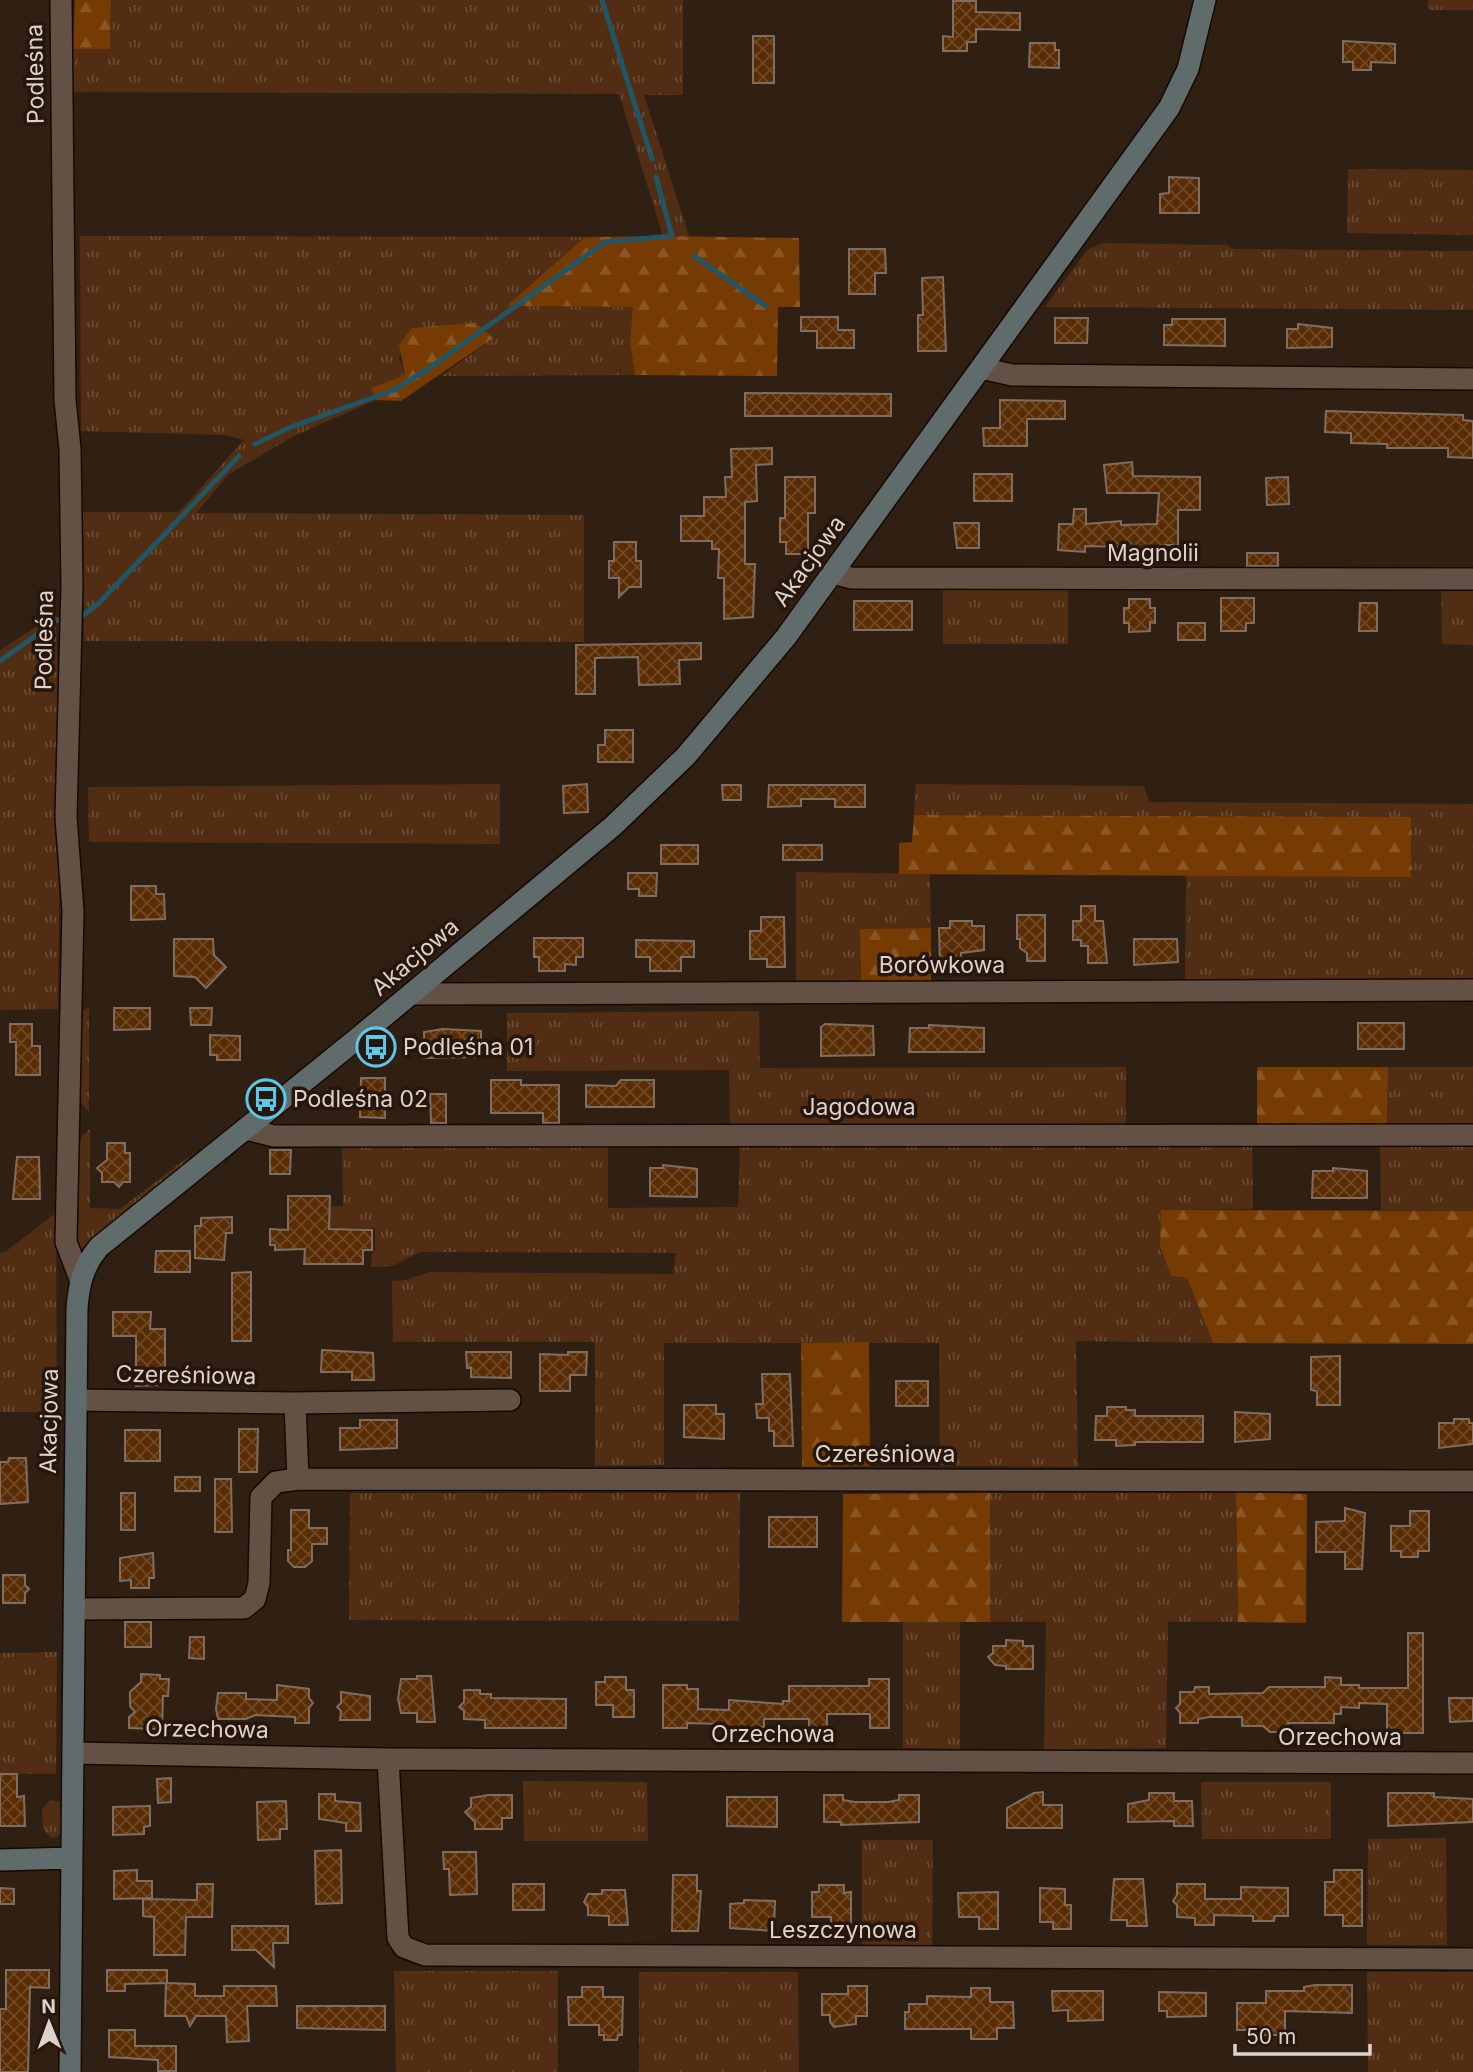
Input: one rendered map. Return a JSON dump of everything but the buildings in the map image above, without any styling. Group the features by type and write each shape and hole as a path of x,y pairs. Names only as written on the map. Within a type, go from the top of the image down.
{"street":[{"name":"Podleśna","path":"61,0 65,400 70,449 72,586 66,817 73,911 66,1242 70,1259 80,1279"},
{"name":"Akacjowa","path":"70,2072 76,1400 80,1279 99,1247 579,855 686,756 786,637 834,573 1169,108 1188,69 1205,0"},
{"path":"981,369 1012,375 1473,379"},
{"name":"Magnolii","path":"834,573 851,578 1473,579"},
{"name":"Borówkowa","path":"411,994 1473,990"},
{"name":"Jagodowa","path":"246,1129 274,1136 1473,1135"},
{"name":"Czereśniowa","path":"76,1400 295,1403 510,1400"},
{"path":"295,1403 298,1479"},
{"name":"Czereśniowa","path":"74,1609 244,1608 255,1599 259,1583 261,1497 276,1482 298,1479 1473,1481"},
{"name":"Orzechowa","path":"73,1754 388,1759 1473,1763"},
{"name":"Leszczynowa","path":"388,1759 398,1938 404,1947 425,1955 1473,1959"},
{"path":"0,1860 72,1858"}],"green space":[{"path":"75,0 111,0 110,49 73,49"},
{"path":"111,0 683,0 683,95 644,95 689,236 663,236 619,94 73,92 73,49 110,49"},
{"path":"1428,0 1473,0 1473,10 1428,10"},
{"path":"1348,169 1473,170 1473,235 1347,233"},
{"path":"80,236 585,237 508,306 634,307 630,342 635,375 441,376 493,338 444,327 412,328 399,358 405,375 372,388 376,400 294,436 229,474 196,513 584,515 584,642 84,641 83,512 179,512 244,440 225,435 81,431"},
{"path":"585,237 799,238 800,307 778,307 777,376 635,375 630,342 633,307 507,306"},
{"path":"1103,243 1227,245 1233,249 1473,251 1473,310 1045,307 1088,249"},
{"path":"475,323 493,338 401,401 376,400 371,388 405,375 399,345 412,328"},
{"path":"943,585 1068,586 1068,644 943,644"},
{"path":"1441,586 1473,587 1473,645 1442,644"},
{"path":"56,614 60,830 58,1009 0,1010 0,650"},
{"path":"500,784 500,844 89,842 88,787"},
{"path":"916,784 1144,786 1149,802 1473,804 1473,980 1185,981 1186,875 1410,877 1410,817 914,815"},
{"path":"914,815 1411,817 1411,877 899,874 899,843 912,842"},
{"path":"796,872 930,874 931,928 860,929 861,983 796,984"},
{"path":"931,928 931,982 861,983 860,929"},
{"path":"89,1007 89,1111 82,1104 78,1093 75,1067 79,1014"},
{"path":"759,1011 760,1068 1126,1067 1126,1129 730,1127 729,1070 507,1071 507,1013"},
{"path":"1257,1067 1388,1067 1387,1128 1257,1127"},
{"path":"1388,1067 1473,1067 1473,1128 1387,1128"},
{"path":"90,1129 90,1208 120,1209 188,1157 189,1164 124,1211 79,1252 76,1251 75,1178 81,1137"},
{"path":"1252,1139 1253,1209 1161,1210 1160,1246 1171,1276 1187,1278 1213,1343 1076,1341 1078,1467 940,1466 939,1343 664,1343 664,1465 595,1466 595,1342 393,1342 392,1281 430,1272 673,1274 676,1253 420,1252 393,1266 371,1267 372,1252 375,1251 375,1228 328,1228 328,1207 343,1206 342,1146 608,1145 608,1208 738,1207 740,1143"},
{"path":"1473,1141 1473,1211 1381,1210 1380,1142"},
{"path":"1161,1210 1473,1211 1473,1344 1213,1343 1187,1278 1171,1276 1160,1246"},
{"path":"56,1213 57,1423 42,1412 0,1412 0,1253"},
{"path":"869,1342 870,1466 802,1467 801,1343"},
{"path":"1236,1492 1238,1622 1168,1622 1166,1748 1044,1750 1046,1622 990,1622 990,1493"},
{"path":"1236,1492 1307,1494 1306,1623 1238,1622"},
{"path":"350,1493 740,1493 739,1621 349,1620"},
{"path":"990,1493 990,1622 842,1622 843,1494"},
{"path":"903,1621 960,1622 960,1749 903,1748"},
{"path":"57,1652 56,1774 0,1774 0,1653"},
{"path":"523,1781 647,1782 648,1841 524,1841"},
{"path":"1201,1782 1331,1782 1331,1839 1202,1839"},
{"path":"50,1800 60,1802 61,1831 58,1837 51,1838 43,1829 42,1810"},
{"path":"1446,1838 1447,1945 1367,1945 1368,1839"},
{"path":"862,1840 933,1840 932,1946 862,1945"},
{"path":"394,1971 558,1971 558,2072 396,2072"},
{"path":"639,1972 798,1972 799,2072 639,2072"},
{"path":"1367,1972 1473,1972 1473,2072 1368,2072"}],"waterway":[{"path":"602,0 652,159"},
{"path":"255,444 291,427 394,390 428,369 605,242 672,236 656,177"},
{"path":"694,256 766,306"},
{"path":"83,615 98,604 239,456"},
{"path":"0,661 57,620"}],"place":[{"name":"Podleśna 01","path":"376,1047"},
{"name":"Podleśna 02","path":"266,1099"}]}
